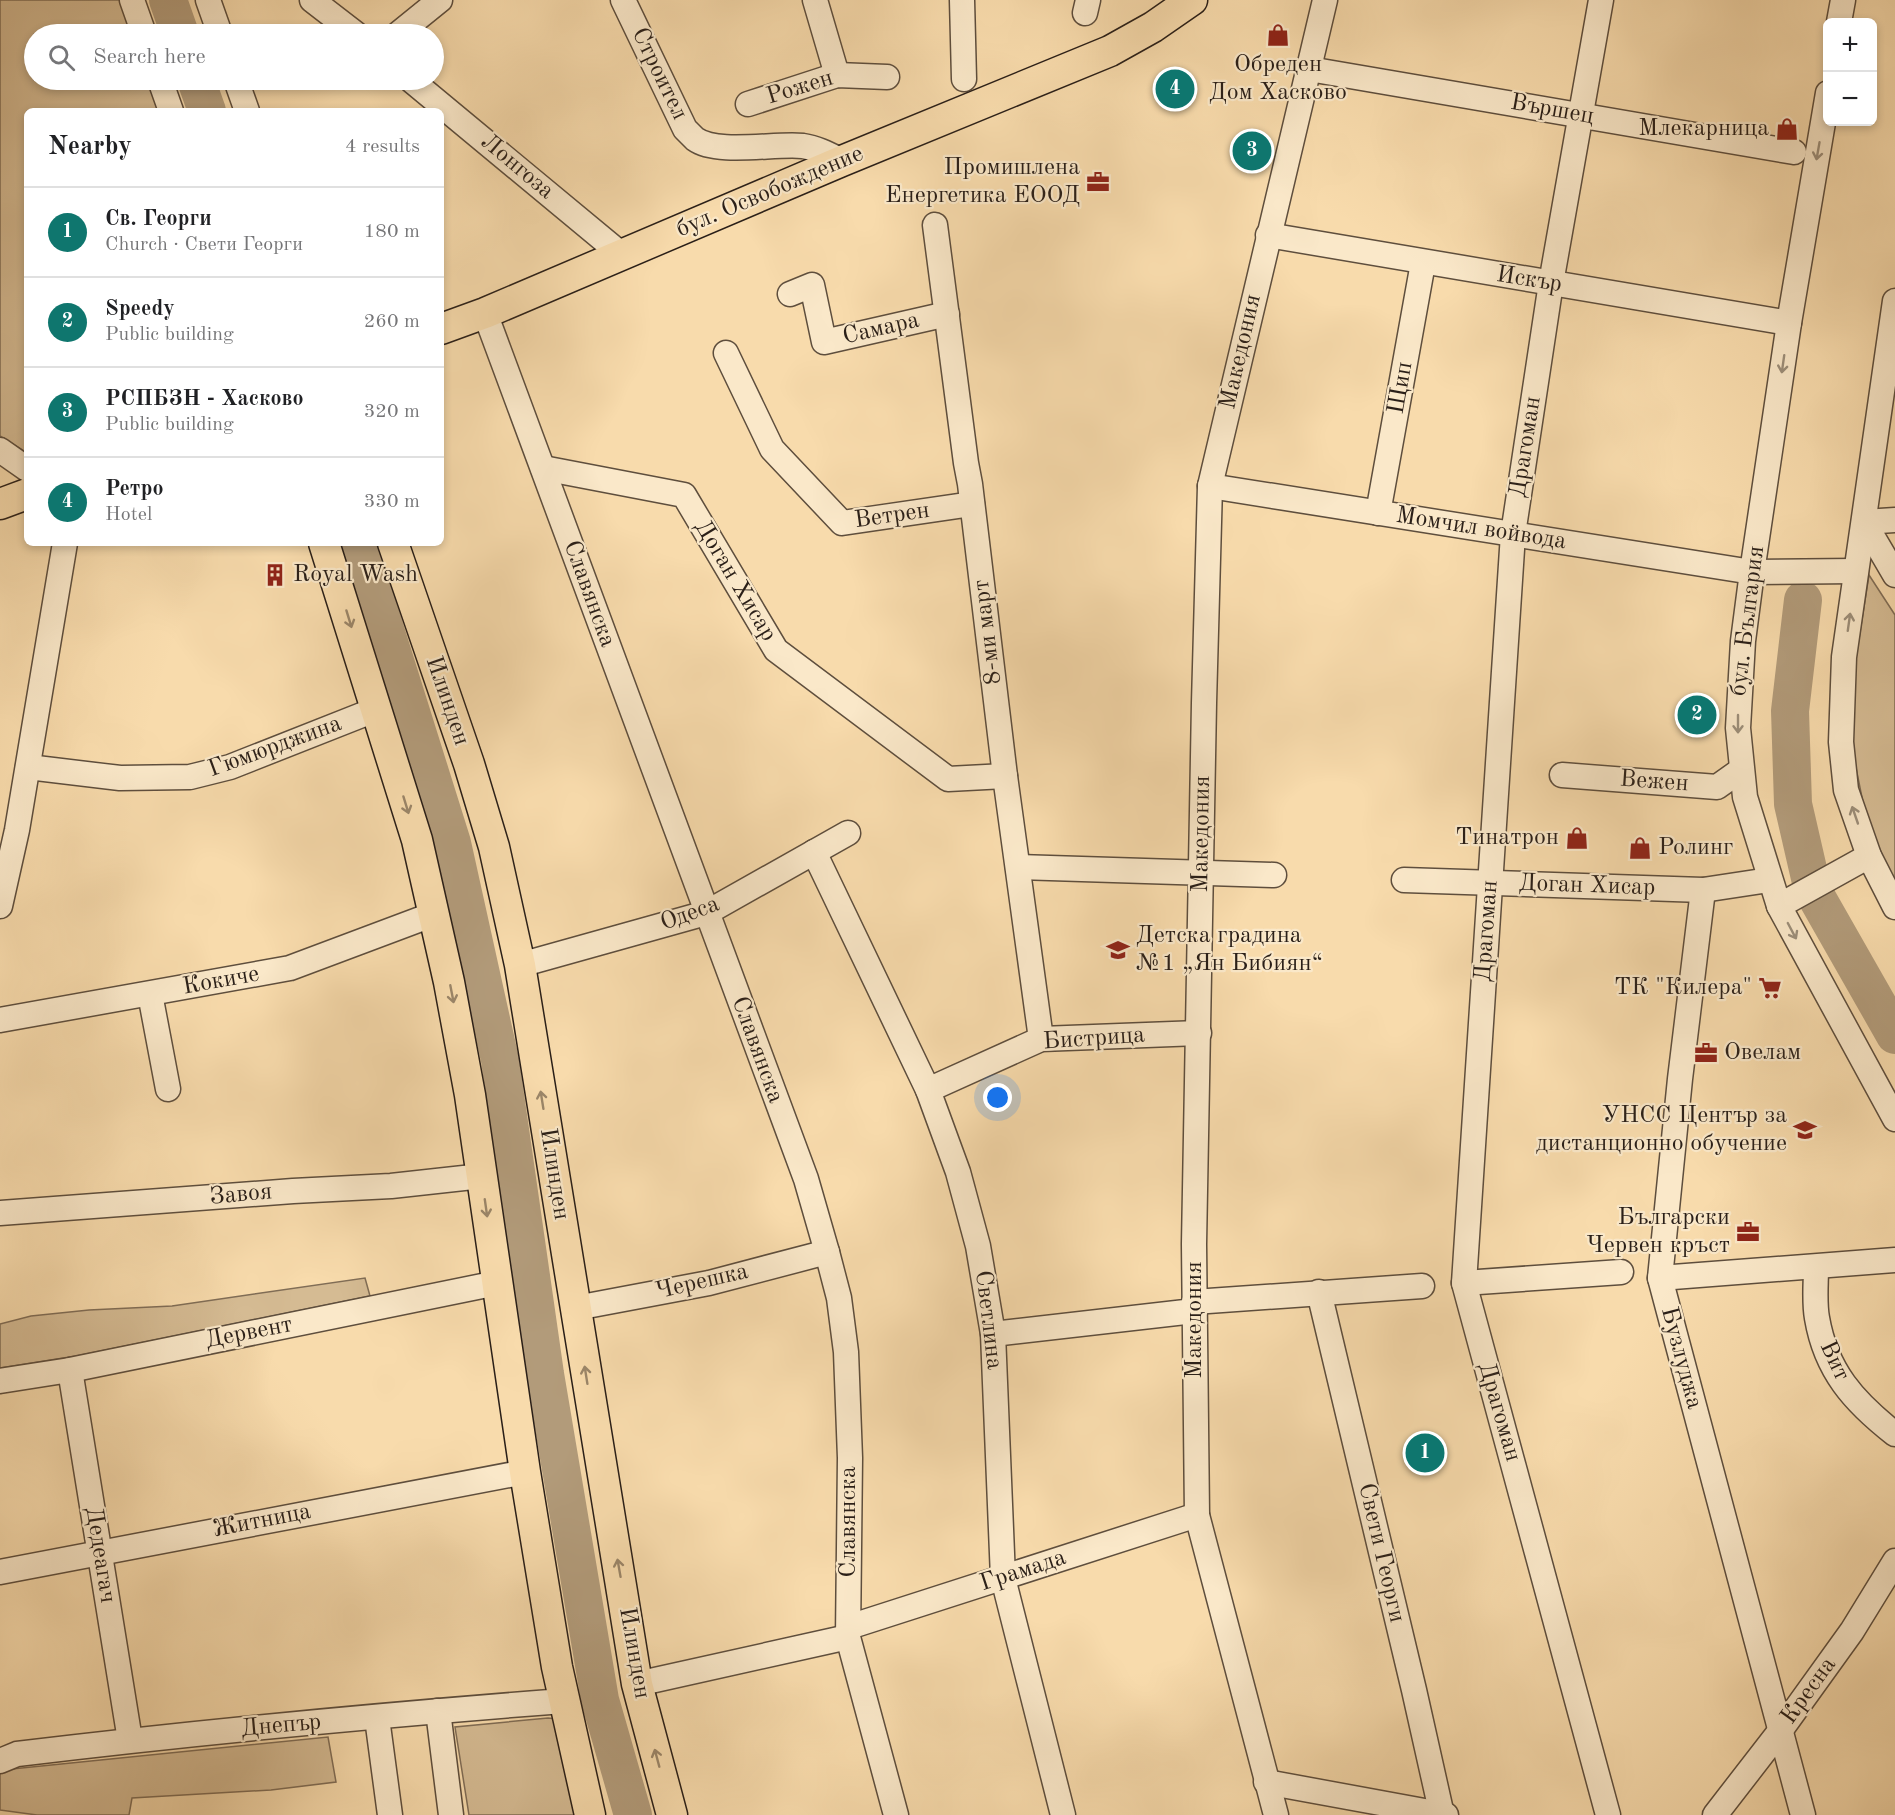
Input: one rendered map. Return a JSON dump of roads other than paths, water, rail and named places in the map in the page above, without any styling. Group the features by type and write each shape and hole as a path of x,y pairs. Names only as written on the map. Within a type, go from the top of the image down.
{"main road":[{"name":"бул. Освобождение","path":"444,328 485,313 842,161 1110,51 1153,27 1192,0"},
{"path":"0,504 24,495"},
{"path":"325,546 417,840 459,1032 525,1472 563,1701 590,1815"},
{"name":"Илинден","path":"394,546 469,764 494,847 520,965 637,1684 672,1815"}],"street":[{"path":"132,0 140,24"},
{"path":"208,0 216,24"},
{"path":"312,0 343,24"},
{"path":"410,24 440,0"},
{"name":"Строител","path":"623,0 685,129 695,139 706,144 732,147 803,146 842,161"},
{"path":"815,0 837,75"},
{"path":"962,0 964,79"},
{"name":"Македония","path":"1276,1815 1197,1515 1194,1302 1210,486 1325,0"},
{"name":"Драгоман","path":"1601,0 1551,284 1513,534 1464,1283 1608,1815"},
{"path":"1840,18 1843,0"},
{"name":"Вършец","path":"1309,69 1794,152"},
{"name":"Рожен","path":"748,104 837,75 887,77"},
{"path":"164,90 170,108"},
{"path":"239,90 245,108"},
{"name":"Лонгоза","path":"423,90 622,255"},
{"name":"бул. България","path":"1823,117 1752,572 1739,681 1738,728 1741,770 1746,797 1769,880 1779,906 1895,1119"},
{"name":"8-ми март","path":"935,225 1041,1039"},
{"name":"Искър","path":"1268,235 1789,324"},
{"name":"Щип","path":"1378,513 1423,263"},
{"name":"Самара","path":"790,294 812,285 824,342 947,314"},
{"path":"1895,301 1844,657 1841,742 1846,790 1869,856 1895,907"},
{"name":"Славянска","path":"485,313 806,1179 827,1252 839,1298 849,1386 848,1632 896,1815"},
{"name":"Ветрен","path":"726,353 772,449 842,523 972,504"},
{"path":"0,450 24,467"},
{"name":"Доган Хисар","path":"543,468 684,495 776,650 948,779 1005,776"},
{"name":"Момчил войвода","path":"1210,486 1752,572 1856,571"},
{"path":"1864,522 1895,520"},
{"path":"1864,522 1895,575"},
{"path":"0,906 28,767 65,546"},
{"name":"Гюмюрджина","path":"28,767 120,778 190,777 230,767 377,709"},
{"name":"Вежен","path":"1562,775 1717,787 1741,770"},
{"name":"Одеса","path":"520,965 706,913 848,833"},
{"name":"Светлина","path":"814,852 928,1090 958,1172 978,1246 993,1334 1004,1578 1064,1815"},
{"path":"1779,906 1869,856"},
{"path":"1018,867 1274,875"},
{"name":"Доган Хисар","path":"1404,880 1703,890 1769,880"},
{"name":"Бузлуджа","path":"1703,890 1680,1079 1660,1278 1803,1815"},
{"name":"Кокиче","path":"0,1020 290,968 434,914"},
{"path":"150,994 168,1089"},
{"name":"Бистрица","path":"928,1090 1041,1039 1199,1033"},
{"name":"Завоя","path":"0,1213 391,1186 482,1176"},
{"name":"Черешка","path":"576,1308 709,1283 827,1252"},
{"path":"1660,1278 1895,1260"},
{"name":"Вит","path":"1816,1267 1816,1317 1828,1359 1848,1392 1895,1434"},
{"path":"1464,1283 1621,1272"},
{"name":"Дервент","path":"0,1381 70,1370 497,1283"},
{"path":"993,1334 1194,1311 1194,1302 1422,1286"},
{"name":"Свети Георги","path":"1319,1292 1443,1815"},
{"name":"Дедеагач","path":"70,1370 130,1740"},
{"name":"Житница","path":"0,1572 525,1472"},
{"name":"Грамада","path":"637,1684 848,1632 1197,1515"},
{"name":"Кресна","path":"1715,1815 1780,1731 1852,1631 1895,1561"},
{"name":"Днепър","path":"0,1761 17,1754 130,1740 563,1701"},
{"path":"438,1711 451,1815"},
{"path":"377,1718 390,1815"},
{"path":"1266,1782 1443,1815"}],"waterway":[{"path":"168,0 176,24"},
{"path":"200,90 206,108"},
{"path":"359,546 452,843 500,1060 545,1374 600,1700 633,1815"},
{"path":"1803,600 1790,711 1793,804 1813,891 1895,1035"}],"place":[{"name":"Обреден Дом Хасково","path":"1278,35"},
{"name":"Ретро","path":"1175,89"},
{"name":"Млекарница","path":"1787,129"},
{"name":"РСПБЗН - Хасково","path":"1252,151"},
{"name":"Промишлена Енергетика ЕООД","path":"1098,182"},
{"name":"Royal Wash","path":"275,575"},
{"name":"Speedy","path":"1697,715"},
{"name":"Тинатрон","path":"1577,838"},
{"name":"Ролинг","path":"1640,848"},
{"name":"Детска градина №1 „Ян Бибиян“","path":"1118,950"},
{"name":"ТК \"Килера\"","path":"1770,988"},
{"name":"Овелам","path":"1706,1053"},
{"name":"УНСС Център за дистанционно обучение","path":"1805,1130"},
{"name":"Български Червен кръст","path":"1748,1232"},
{"name":"Св. Георги","path":"1425,1453"}]}
